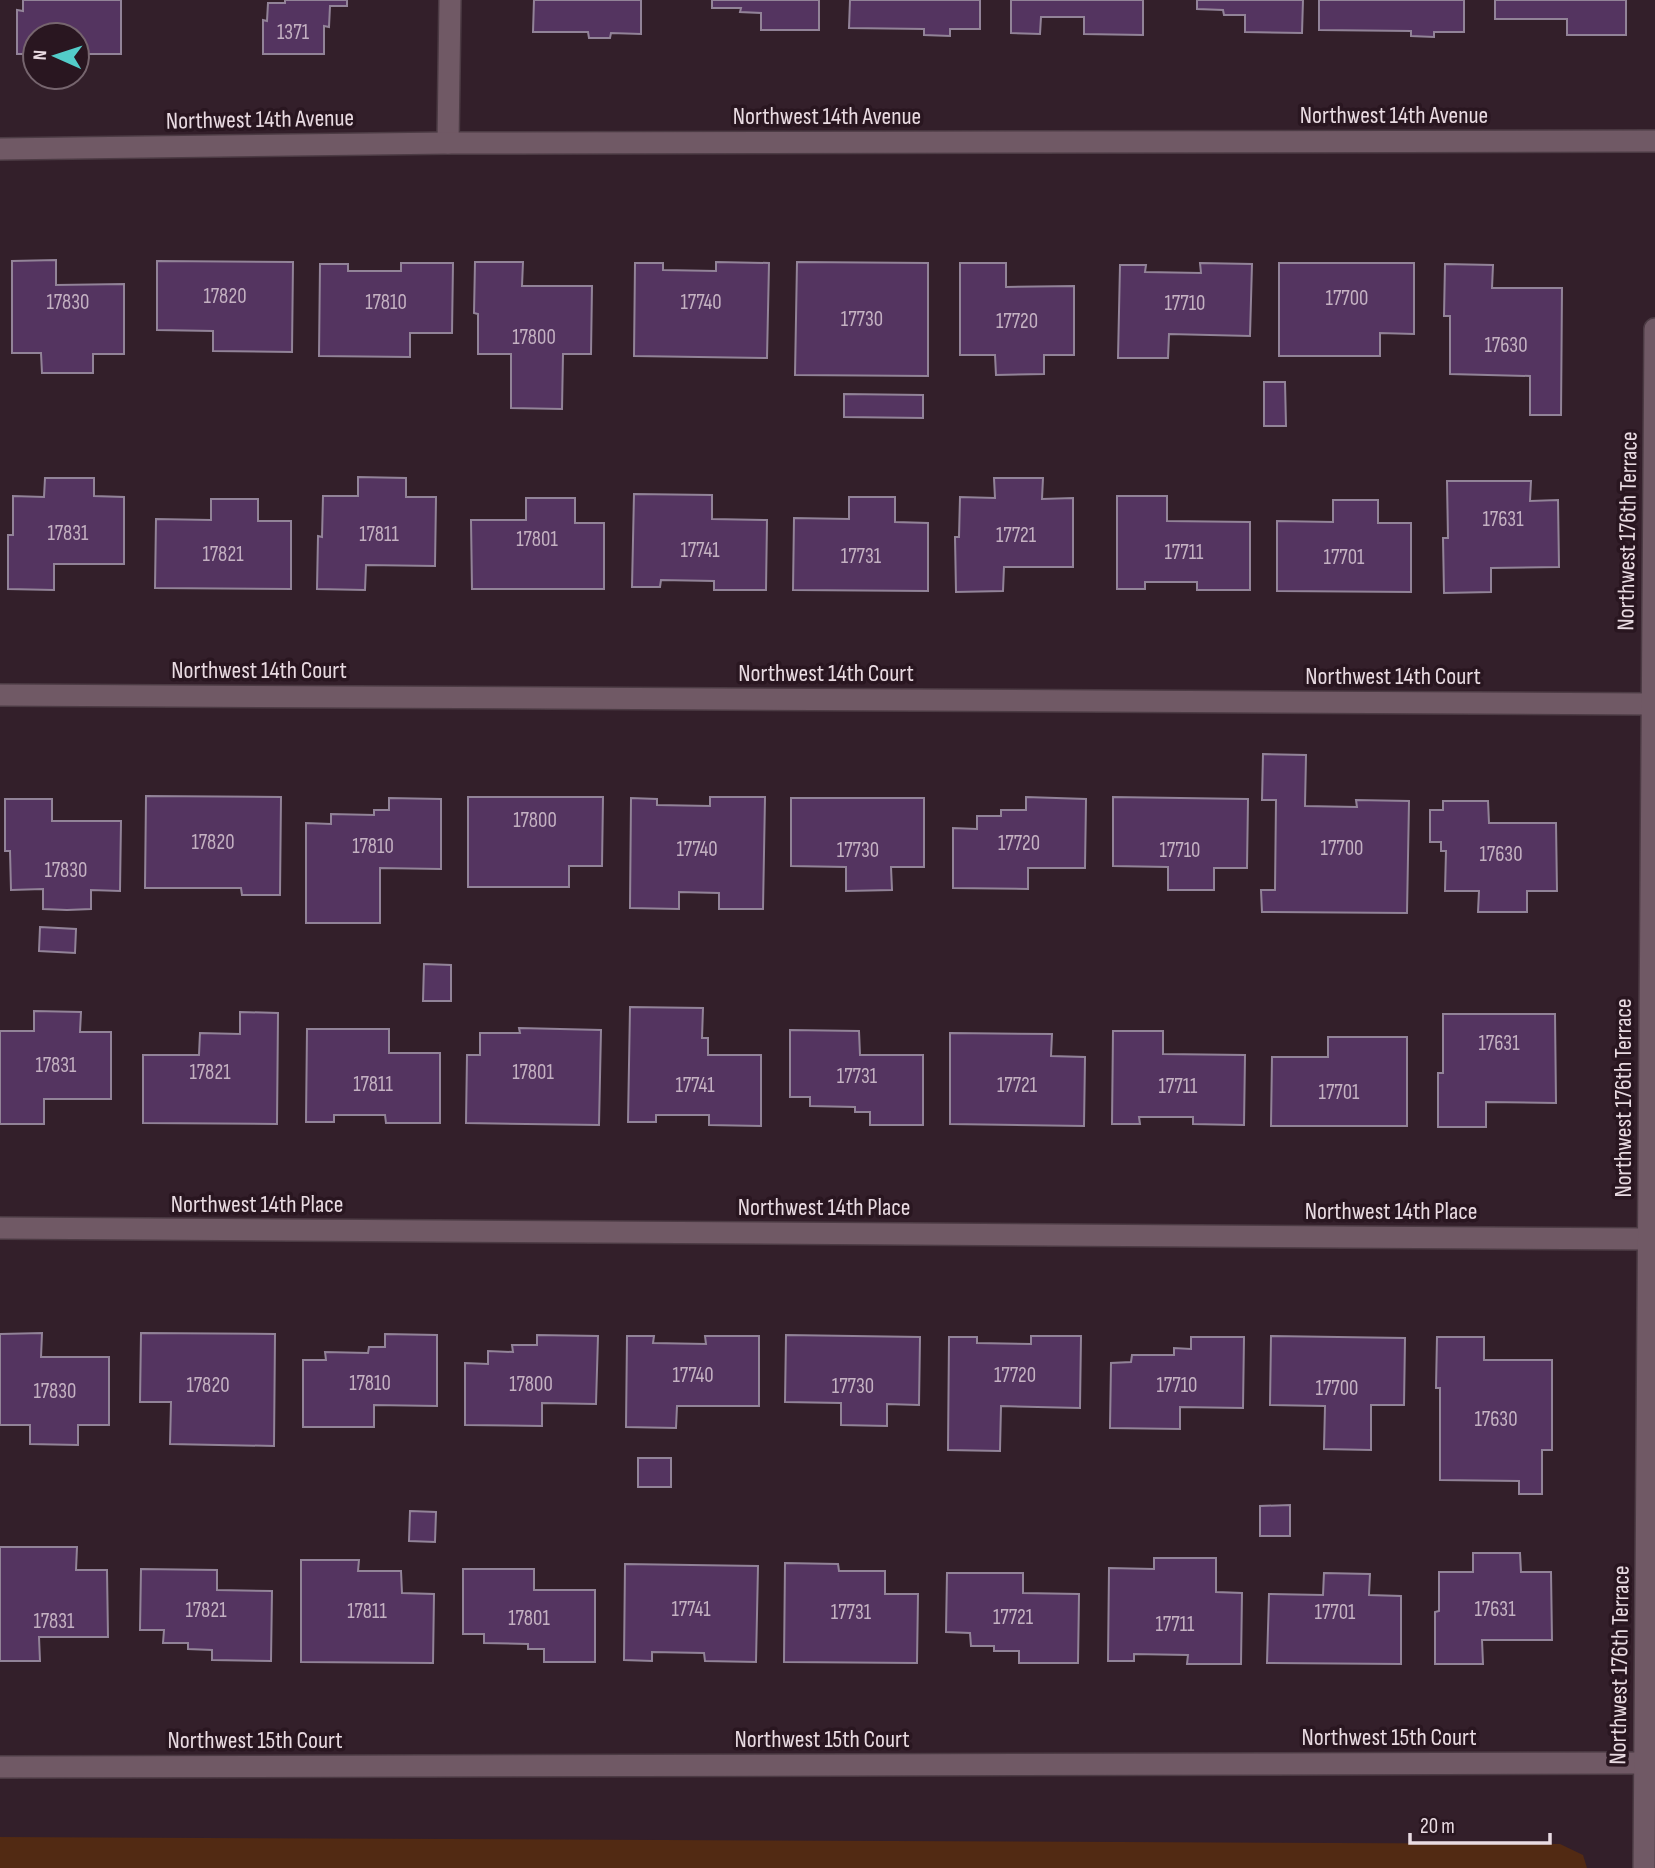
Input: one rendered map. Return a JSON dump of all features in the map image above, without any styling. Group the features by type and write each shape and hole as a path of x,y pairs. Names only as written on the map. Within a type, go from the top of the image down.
{"street":[{"path":"448,143 450,0"},
{"name":"Northwest 14th Avenue","path":"0,149 448,143 1655,141"},
{"name":"Northwest 176th Terrace","path":"1643,1868 1651,1561 1648,1238 1655,329"},
{"name":"Northwest 14th Court","path":"0,695 1651,704"},
{"name":"Northwest 14th Place","path":"0,1228 1648,1238"},
{"name":"Northwest 15th Court","path":"0,1767 1644,1763"}],"shaded area":[{"path":"0,1837 1560,1844 1583,1855 1587,1868 0,1868"}],"building":[{"path":"23,0 121,0 121,54 91,54 91,21 21,21 21,54 17,54 17,10 23,11"},
{"path":"285,0 347,0 347,6 330,6 329,27 324,26 324,54 263,54 263,20 267,21 268,3 285,3"},
{"path":"534,0 641,0 641,34 611,33 610,38 589,38 588,32 533,32"},
{"path":"712,0 819,0 819,30 761,30 761,13 740,12 741,8 712,8"},
{"path":"850,0 980,0 980,29 950,29 950,36 924,35 924,29 849,28"},
{"path":"1011,0 1143,0 1143,35 1084,34 1084,17 1041,17 1040,34 1011,33"},
{"path":"1197,0 1303,0 1302,33 1245,32 1245,15 1224,15 1223,10 1197,9"},
{"path":"1319,0 1464,0 1464,32 1434,32 1434,37 1411,36 1411,31 1319,30"},
{"path":"1495,0 1626,0 1626,35 1567,35 1567,19 1495,19"},
{"path":"56,260 56,285 124,284 124,354 93,354 93,373 42,373 41,353 12,353 12,261"},
{"path":"157,261 293,262 292,352 213,351 213,331 157,330"},
{"path":"475,262 523,262 522,286 592,286 591,354 563,354 562,409 511,408 511,354 478,354 478,314 474,313"},
{"path":"716,262 769,263 767,358 634,356 635,263 663,263 663,270 716,271"},
{"path":"797,262 928,263 928,376 795,375"},
{"path":"401,263 453,263 452,333 410,333 410,357 319,356 320,264 348,264 348,271 401,271"},
{"path":"960,263 1006,263 1006,287 1074,286 1074,355 1044,355 1044,374 996,375 995,355 960,355"},
{"path":"1200,263 1252,264 1250,336 1169,334 1168,358 1118,358 1120,265 1146,265 1145,272 1201,273"},
{"path":"1279,263 1414,263 1414,334 1380,333 1380,356 1279,356"},
{"path":"1445,264 1493,265 1492,288 1562,288 1561,415 1530,415 1530,376 1450,374 1450,316 1444,316"},
{"path":"1264,382 1285,382 1286,426 1264,426"},
{"path":"844,394 923,395 923,418 844,417"},
{"path":"358,477 406,478 406,497 436,497 435,566 366,565 365,590 317,589 318,536 322,537 323,496 358,496"},
{"path":"45,478 94,478 94,496 124,497 124,564 54,564 54,590 8,589 8,535 13,535 13,496 44,497"},
{"path":"994,478 1043,478 1042,499 1073,498 1073,567 1004,567 1003,591 956,592 955,537 959,537 960,497 995,498"},
{"path":"1447,481 1531,481 1530,501 1558,500 1559,567 1491,568 1491,592 1444,593 1443,538 1448,538"},
{"path":"634,494 712,495 712,519 767,520 766,590 714,590 714,581 661,580 660,587 632,587"},
{"path":"1117,496 1167,496 1167,521 1250,522 1250,590 1197,590 1197,582 1145,582 1145,589 1117,589"},
{"path":"849,497 895,497 895,522 928,523 928,591 793,590 794,518 849,519"},
{"path":"526,498 575,498 575,523 604,523 604,589 472,589 471,520 526,520"},
{"path":"211,499 258,499 258,521 291,521 291,589 155,588 156,519 211,520"},
{"path":"1333,500 1378,500 1378,523 1411,523 1411,592 1277,591 1277,521 1333,522"},
{"path":"1263,754 1306,755 1305,806 1357,807 1356,800 1409,801 1407,913 1262,912 1261,890 1275,890 1276,800 1262,800"},
{"path":"146,796 281,797 280,895 242,895 241,888 145,888"},
{"path":"468,797 603,797 602,866 569,866 569,887 468,887"},
{"path":"710,797 765,797 763,909 719,909 719,893 679,892 679,909 630,908 631,798 657,799 657,805 710,806"},
{"path":"1026,797 1086,799 1085,868 1028,868 1028,889 953,888 953,828 977,829 977,816 1001,816 1001,810 1026,810"},
{"path":"1113,797 1248,799 1247,868 1214,868 1214,890 1168,890 1168,867 1113,866"},
{"path":"389,798 441,799 441,869 380,868 380,923 306,923 306,823 331,824 331,814 374,815 374,810 389,810"},
{"path":"791,798 924,798 924,867 891,867 892,890 846,891 846,867 791,866"},
{"path":"5,799 52,799 52,821 121,821 120,891 91,890 91,909 67,910 43,909 43,889 11,890 10,851 5,851"},
{"path":"1443,801 1488,801 1489,823 1556,823 1557,891 1527,891 1527,912 1478,912 1479,891 1445,891 1446,851 1441,851 1441,842 1430,842 1430,810 1443,810"},
{"path":"40,927 76,929 75,953 39,951"},
{"path":"424,964 451,965 451,1001 423,1001"},
{"path":"630,1007 703,1008 702,1038 708,1038 708,1055 761,1055 761,1126 709,1125 709,1115 656,1115 656,1122 628,1122"},
{"path":"34,1011 81,1012 80,1032 111,1032 111,1099 44,1099 44,1124 0,1124 0,1031 34,1031"},
{"path":"240,1012 278,1013 277,1124 143,1123 143,1055 199,1055 200,1033 240,1034"},
{"path":"1443,1014 1555,1014 1556,1103 1486,1102 1486,1127 1438,1127 1438,1073 1443,1073"},
{"path":"519,1028 601,1030 599,1125 466,1123 467,1055 480,1055 480,1033 520,1033"},
{"path":"307,1029 389,1029 389,1053 440,1053 440,1123 386,1123 385,1115 334,1115 334,1122 306,1122"},
{"path":"790,1030 859,1031 860,1055 923,1055 923,1125 870,1125 870,1112 855,1112 855,1107 810,1106 810,1097 790,1097"},
{"path":"1113,1031 1163,1031 1163,1054 1245,1055 1244,1125 1193,1124 1193,1117 1139,1117 1140,1124 1112,1124"},
{"path":"950,1033 1052,1034 1051,1056 1085,1057 1084,1126 950,1124"},
{"path":"1328,1037 1407,1037 1407,1126 1271,1126 1272,1057 1328,1057"},
{"path":"42,1333 41,1357 109,1357 109,1425 78,1425 78,1445 30,1444 30,1425 0,1425 0,1334"},
{"path":"141,1333 275,1334 274,1446 170,1444 171,1402 140,1402"},
{"path":"385,1334 437,1335 437,1406 374,1405 374,1427 303,1427 303,1360 326,1360 325,1352 368,1353 369,1347 385,1347"},
{"path":"537,1335 598,1336 596,1404 542,1403 542,1426 465,1425 465,1363 488,1364 488,1351 513,1352 512,1345 537,1345"},
{"path":"786,1335 920,1337 919,1405 887,1404 887,1426 841,1425 841,1403 785,1402"},
{"path":"627,1336 654,1336 653,1343 706,1344 705,1336 759,1336 759,1406 677,1406 676,1428 626,1427"},
{"path":"1031,1336 1081,1336 1080,1408 1001,1406 1000,1451 948,1450 949,1337 977,1337 977,1343 1031,1344"},
{"path":"1271,1336 1405,1338 1404,1405 1371,1405 1371,1450 1324,1449 1325,1406 1270,1405"},
{"path":"1191,1337 1244,1337 1243,1408 1180,1407 1180,1429 1110,1428 1111,1363 1131,1362 1132,1355 1174,1355 1174,1348 1191,1349"},
{"path":"1437,1337 1484,1337 1484,1360 1552,1360 1552,1450 1542,1450 1542,1494 1519,1494 1519,1481 1440,1480"},
{"path":"638,1458 671,1458 671,1487 638,1487"},
{"path":"1290,1505 1290,1536 1260,1536 1260,1506"},
{"path":"410,1511 436,1512 435,1542 409,1541"},
{"path":"0,1547 77,1547 76,1570 107,1570 108,1637 39,1637 40,1661 0,1661"},
{"path":"1473,1553 1520,1553 1521,1572 1551,1572 1552,1640 1482,1640 1483,1664 1435,1664 1435,1612 1439,1611 1439,1572 1473,1572"},
{"path":"1154,1558 1216,1558 1216,1592 1242,1593 1241,1664 1187,1664 1188,1655 1134,1654 1134,1661 1108,1661 1109,1568 1154,1569"},
{"path":"301,1560 359,1560 358,1571 401,1571 402,1593 434,1594 433,1663 301,1662"},
{"path":"785,1563 838,1564 839,1571 885,1571 885,1594 918,1594 917,1663 784,1662"},
{"path":"625,1564 758,1566 756,1662 705,1661 704,1653 652,1652 652,1661 624,1660"},
{"path":"141,1569 217,1570 217,1590 272,1591 271,1661 212,1660 212,1650 188,1649 188,1643 163,1643 164,1630 140,1630"},
{"path":"463,1569 534,1569 534,1590 595,1590 595,1662 544,1662 544,1649 528,1649 528,1644 484,1643 484,1634 463,1634"},
{"path":"947,1573 1023,1573 1023,1593 1079,1594 1078,1663 1019,1663 1019,1651 994,1651 994,1646 971,1646 970,1633 946,1632"},
{"path":"1324,1573 1370,1574 1369,1595 1401,1596 1401,1664 1267,1663 1269,1594 1323,1595"}]}
